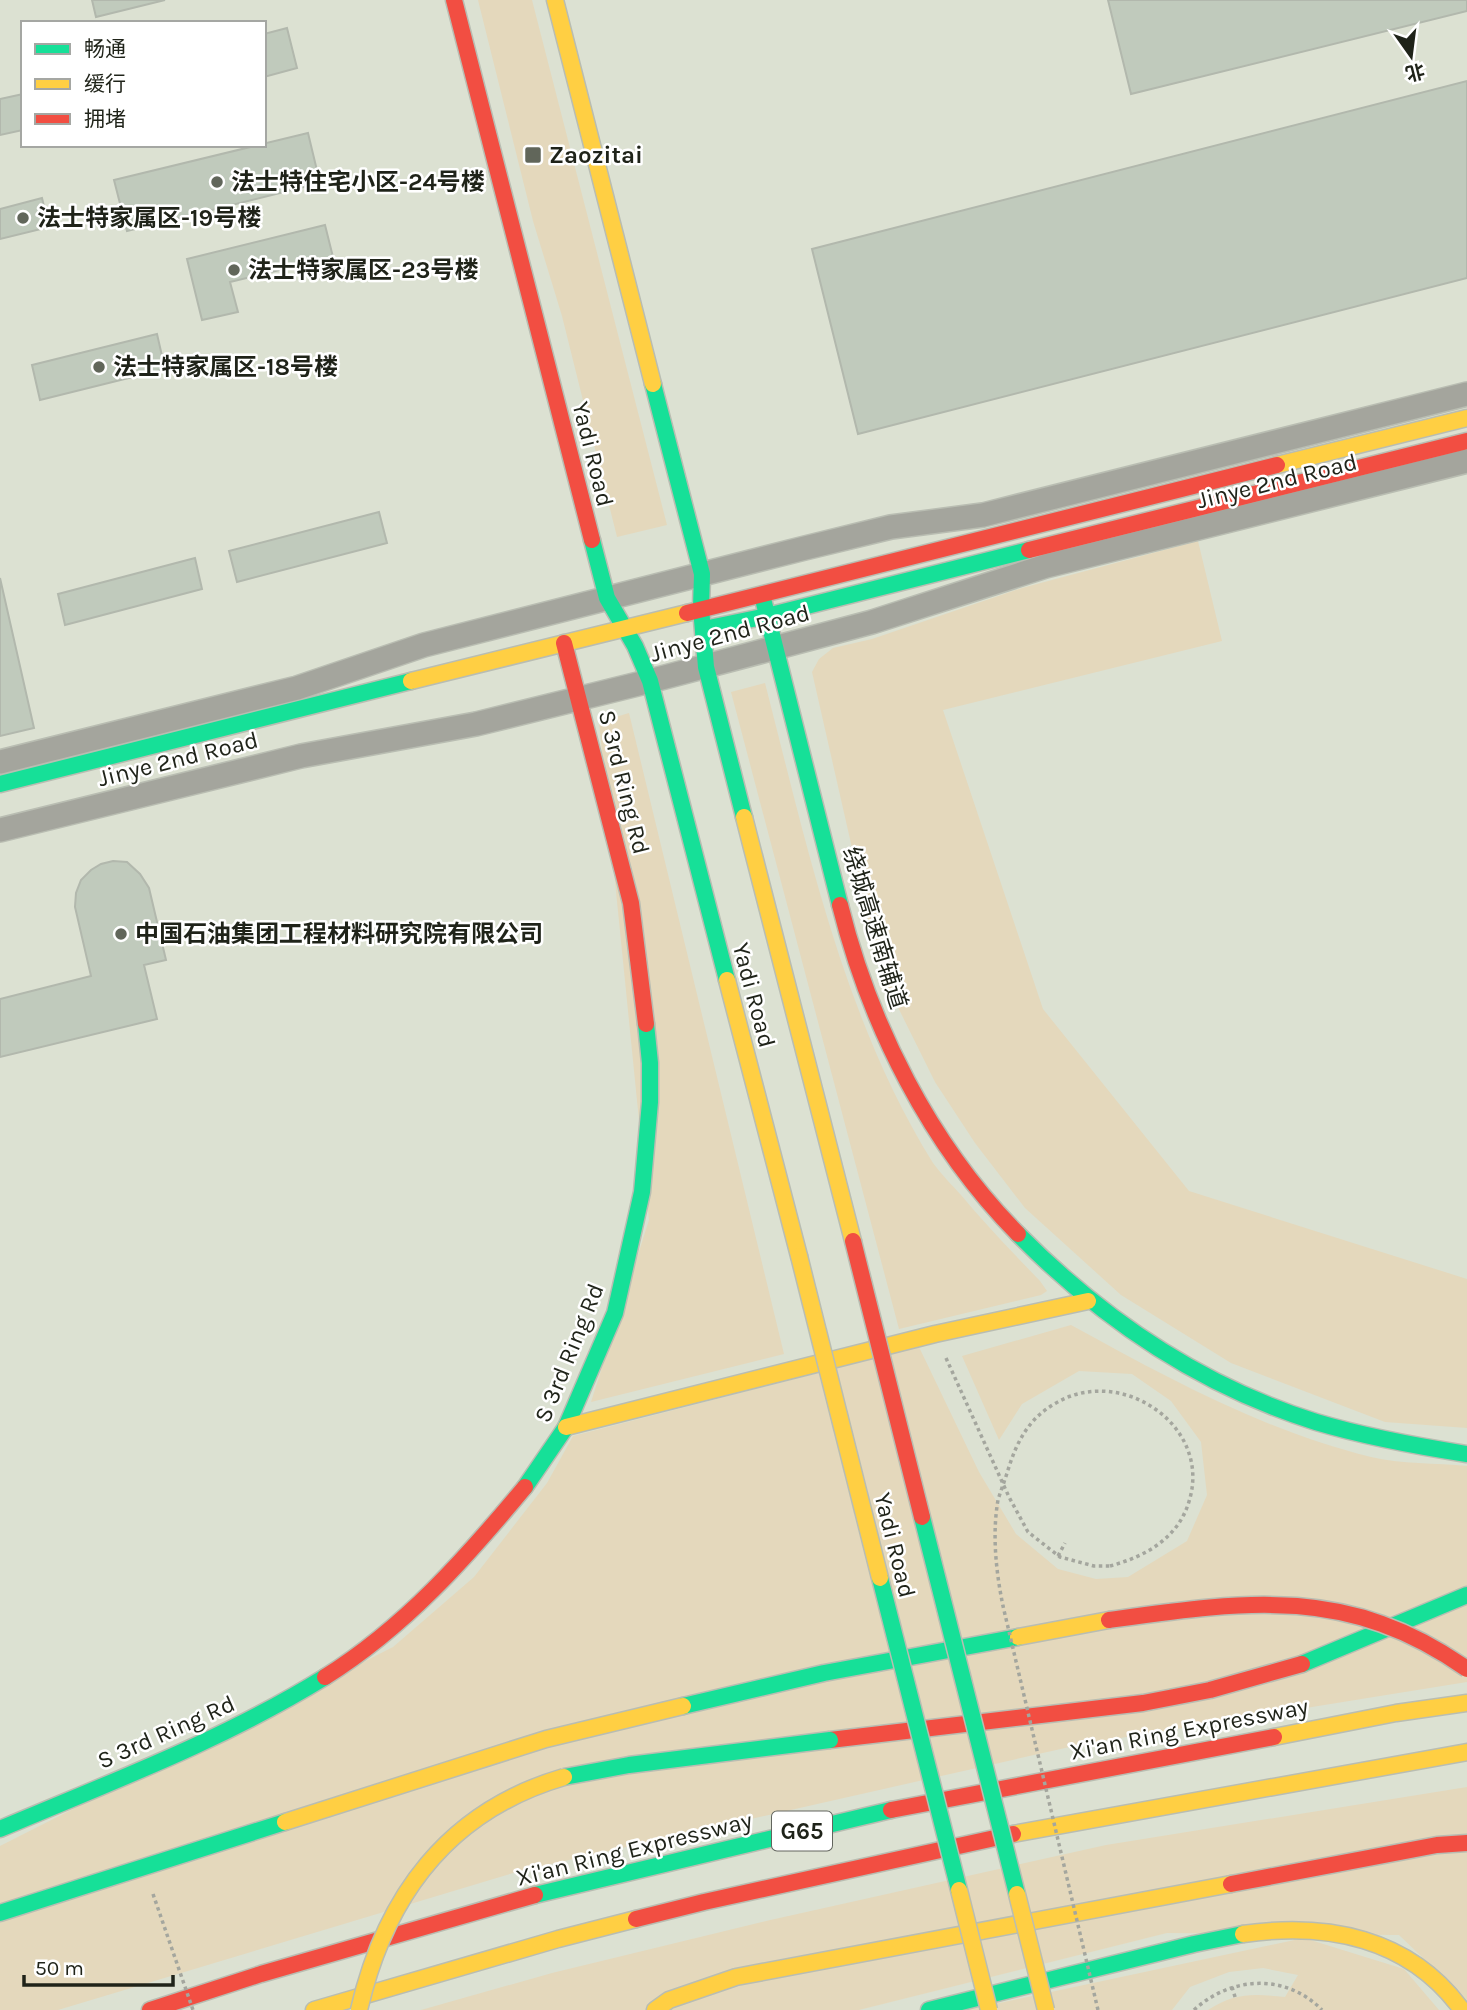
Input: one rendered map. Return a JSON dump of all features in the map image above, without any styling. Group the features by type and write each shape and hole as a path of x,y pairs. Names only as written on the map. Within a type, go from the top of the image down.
{"main road":[{"name":"Yadi Road","path":"454,0 607,598 636,646 650,681 799,1256 989,2010"},
{"name":"Yadi Road","path":"555,0 702,574 701,608 696,631 853,1241 1046,2010"},
{"name":"Jinye 2nd Road","path":"0,785 1467,418"},
{"name":"Jinye 2nd Road","path":"696,631 767,616 1467,441"},
{"name":"绕城高速南辅道","path":"762,594 844,922 880,1022 904,1072 952,1155 984,1196 1030,1248 1088,1301 1139,1339 1206,1378 1277,1409 1345,1432 1420,1448 1467,1454"},
{"name":"S 3rd Ring Rd","path":"0,1829 197,1745 272,1709 344,1665 400,1622 444,1580 529,1483 566,1427 615,1313 642,1192 650,1102 650,1063 645,1003 631,903 564,643"},
{"path":"566,1427 935,1335 1088,1301"},
{"path":"359,2010 364,1980 385,1925 412,1880 441,1848 472,1824 512,1798 550,1782 600,1768 1143,1703 1210,1690 1297,1666 1467,1595"},
{"path":"0,1913 546,1739 824,1673 1109,1620 1222,1604 1291,1605 1337,1610 1411,1634 1447,1653 1467,1669"},
{"name":"Xi'an Ring Expressway","path":"150,2010 261,1974 550,1891 861,1816 1370,1717 1467,1703"},
{"name":"G65","path":"314,2010 558,1939 704,1902 1033,1830 1467,1752"},
{"path":"654,2010 668,2000 736,1977 1437,1845 1467,1843"},
{"path":"929,2010 1251,1931 1307,1928 1351,1935 1393,1950 1428,1974 1462,2010"},
{"path":"971,1934 975,2010"}],"street":[{"name":"Jinye 2nd Road","path":"0,762 297,688 424,645 702,574 891,527 984,514 1467,394"},
{"name":"Jinye 2nd Road","path":"0,830 301,756 476,724 706,667 872,622 1046,566 1467,461"}],"path":[{"path":"935,1335 1022,1524 1035,1540 1058,1556 1094,1566 1110,1566 1133,1560 1154,1549 1181,1522 1193,1487 1193,1470 1188,1450 1178,1429 1157,1409 1130,1395 1114,1392 1076,1394 1057,1402 1027,1427 1018,1441 999,1499 996,1529 998,1580 1003,1606 1098,2010"},
{"path":"1058,1556 1065,1543"},
{"path":"153,1894 193,2010"},
{"path":"1194,2010 1216,1993 1232,1987 1262,1982 1293,1989 1310,1998 1322,2010"},
{"path":"1232,1987 1236,2000"}],"shaded area":[{"path":"478,0 532,0 667,525 617,537 562,316 533,221"},
{"path":"1198,541 1222,641 943,710 1043,1009 1189,1191 1467,1279 1467,1428 1385,1422 1231,1363 1121,1295 1025,1208 975,1143 935,1082 880,971 812,672 819,659 833,648 872,639 1022,588"},
{"path":"765,683 831,930 875,1050 933,1163 1040,1281 1047,1291 1041,1295 899,1329 731,692"},
{"path":"629,713 784,1354 591,1402 649,1220 599,722"},
{"path":"1071,1325 1179,1383 1292,1433 1371,1457 1467,1466 1467,1682 1083,1744 520,1871 58,2010 0,2010 0,1846 393,1647 474,1577 547,1483 573,1436 919,1347 979,1472 1016,1534 1058,1569 1096,1579 1128,1577 1187,1541 1207,1495 1201,1442 1171,1401 1132,1374 1079,1371 1022,1404 999,1440 962,1356"},
{"path":"1467,1787 1467,2000 1399,1935 1167,1933 859,2010 421,2010 552,1973 766,1921 1106,1845"},
{"path":"1304,1938 1404,1969 1439,2010 1208,2010 1236,1997 1285,1997 1298,1975 1263,1968 1229,1972 1190,1987 1172,2010 967,2010"}],"building":[{"path":"92,0 165,0 96,17"},
{"path":"1108,0 1467,0 1467,11 1131,94"},
{"path":"287,28 297,68 266,76 266,33"},
{"path":"1467,81 1467,278 858,434 812,249"},
{"path":"21,94 21,130 0,135 0,99"},
{"name":"法士特住宅小区-24号楼","path":"308,133 320,183 127,231 114,180 250,147 266,147 266,143"},
{"name":"法士特家属区-19号楼","path":"42,198 49,227 0,239 0,209"},
{"name":"法士特家属区-23号楼","path":"325,225 333,257 230,282 238,312 202,320 187,259"},
{"name":"法士特家属区-18号楼","path":"157,334 165,369 40,400 32,365"},
{"path":"379,512 387,543 237,582 229,551"},
{"path":"195,558 202,589 65,625 58,594"},
{"path":"0,578 34,728 0,736"},
{"name":"中国石油集团工程材料研究院有限公司","path":"113,861 127,862 140,874 149,888 166,960 144,965 157,1019 0,1057 0,999 91,976 75,907 76,893 81,880 91,870"}],"traffic: fast":[{"path":"653,384 702,574 701,608 706,667 744,817"},
{"path":"592,540 607,598 635,646 650,681 727,980"},
{"path":"704,629 767,616 1029,550"},
{"path":"762,595 840,905"},
{"path":"0,784 411,681"},
{"path":"525,1487 566,1427 615,1313 642,1192 650,1102 646,1024"},
{"path":"1018,1234 1050,1265 1119,1321 1193,1369 1233,1389 1316,1422 1391,1441 1467,1454"},
{"path":"922,1517 1017,1894"},
{"path":"880,1578 959,1890"},
{"path":"1302,1664 1467,1595"},
{"path":"683,1706 824,1673 1018,1637"},
{"path":"0,1829 207,1740 325,1677"},
{"path":"564,1777 629,1765 830,1740"},
{"path":"535,1895 891,1810"},
{"path":"0,1913 285,1822"},
{"path":"929,2010 1243,1934"}],"traffic: slow":[{"path":"555,0 653,384"},
{"path":"1277,465 1467,418"},
{"path":"411,681 687,613"},
{"path":"744,817 853,1241"},
{"path":"727,980 799,1256"},
{"path":"799,1256 880,1578"},
{"path":"566,1427 935,1334 1088,1301"},
{"path":"1018,1637 1109,1620"},
{"path":"1274,1737 1396,1713 1467,1703"},
{"path":"285,1822 546,1739 683,1706"},
{"path":"1013,1834 1467,1752"},
{"path":"359,2010 386,1931 405,1896 428,1864 455,1836 487,1812 523,1792 564,1777"},
{"path":"655,2010 669,2000 736,1977 1231,1884"},
{"path":"959,1890 989,2010"},
{"path":"1017,1894 1046,2010"},
{"path":"314,2010 636,1919"},
{"path":"1243,1934 1305,1931 1364,1940 1417,1966 1441,1985 1462,2010"}],"traffic: jam":[{"path":"454,0 592,540"},
{"path":"1029,550 1467,441"},
{"path":"687,613 1277,465"},
{"path":"564,643 631,903 646,1024"},
{"path":"840,905 868,995 907,1081 957,1162 1018,1234"},
{"path":"853,1241 922,1517"},
{"path":"325,1677 408,1614 457,1565 525,1487"},
{"path":"1109,1620 1206,1608 1294,1606 1337,1612 1380,1623 1423,1642 1467,1669"},
{"path":"830,1740 1143,1703 1210,1690 1302,1664"},
{"path":"891,1810 1274,1737"},
{"path":"636,1919 1013,1834"},
{"path":"1231,1884 1437,1845 1467,1843"},
{"path":"150,2010 261,1974 535,1895"}],"place":[{"name":"Zaozitai","path":"533,155"},
{"name":"法士特住宅小区-24号楼","path":"217,182"},
{"name":"法士特家属区-19号楼","path":"23,218"},
{"name":"法士特家属区-23号楼","path":"234,270"},
{"name":"法士特家属区-18号楼","path":"99,367"},
{"name":"中国石油集团工程材料研究院有限公司","path":"121,934"}]}
